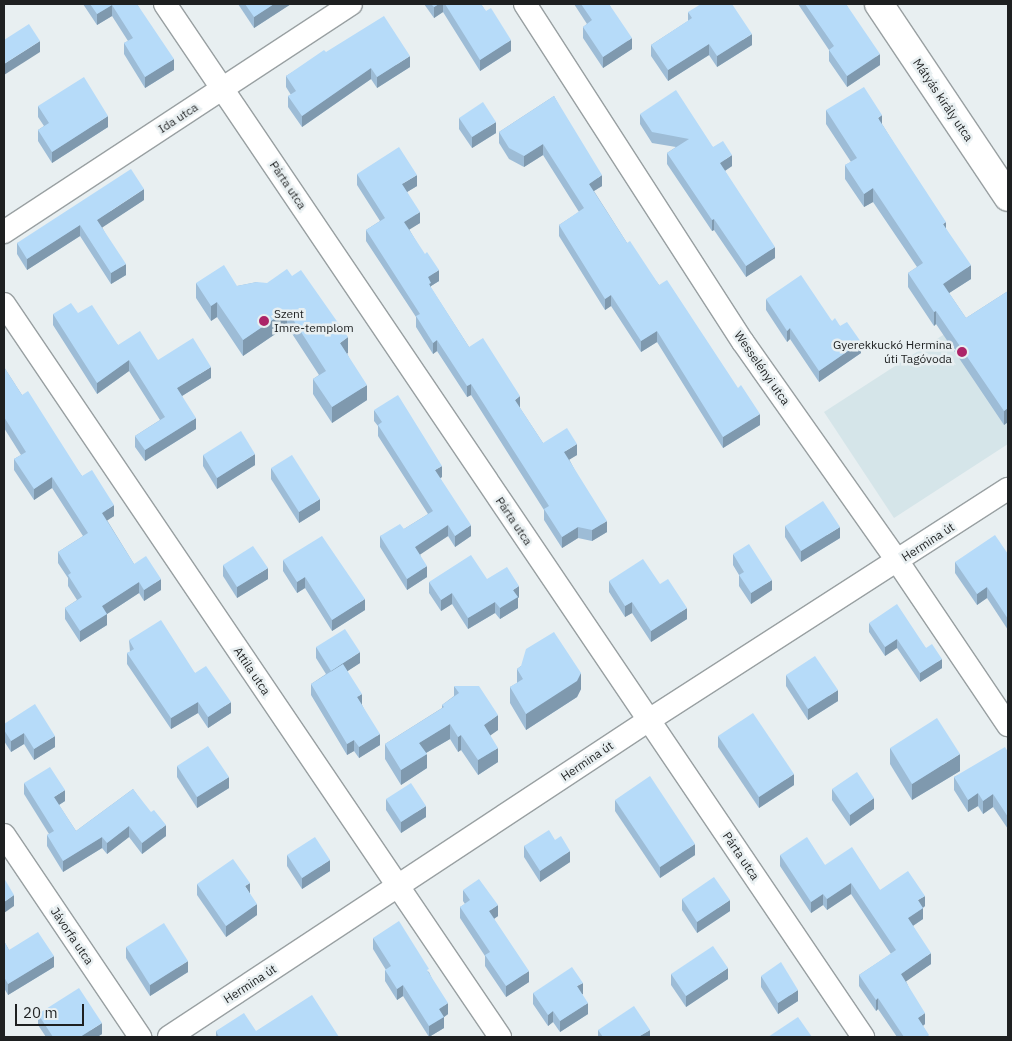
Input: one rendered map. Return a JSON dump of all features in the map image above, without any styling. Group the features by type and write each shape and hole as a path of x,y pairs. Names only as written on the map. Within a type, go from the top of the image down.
{"street":[{"name":"Párta utca","path":"166,4 863,1037"},
{"name":"Ida utca","path":"4,232 351,4"},
{"name":"Wesselényi utca","path":"525,4 743,342 898,562 1008,725"},
{"name":"Mátyás király utca","path":"878,4 1008,197"},
{"name":"Attila utca","path":"4,304 500,1037"},
{"name":"Hermina út","path":"169,1037 649,720 898,562 1008,489"},
{"name":"Jávorfa utca","path":"4,835 140,1037"}],"shaded area":[{"name":"Gyerekkuckó Hermina úti Tagóvoda","path":"1008,293 1008,444 894,518 824,412"}],"building":[{"path":"90,4 137,4 174,59 145,77 124,43 133,38 112,5 97,14"},
{"path":"245,4 274,4 254,17"},
{"path":"445,4 481,4 486,11 491,8 511,40 480,60"},
{"path":"581,4 609,4 632,38 603,57 583,27 592,20"},
{"path":"701,4 732,4 752,34 717,56 709,44 668,70 651,45 692,18 688,12"},
{"path":"805,4 846,4 880,54 847,76 829,50 834,46"},
{"path":"384,16 410,56 377,77 371,68 302,116 288,96 296,91 286,76 324,50 326,52"},
{"path":"29,24 40,41 4,64 4,40"},
{"path":"84,77 108,116 52,152 38,130 49,123 38,106"},
{"path":"864,87 882,115 878,118 946,222 943,224 971,265 943,284 966,318 1008,291 1008,408 1004,411 908,273 923,263 873,188 864,194 845,165 857,158 826,110"},
{"path":"676,90 713,147 723,141 732,155 720,163 775,247 746,266 714,219 712,220 667,153 689,139 652,132 640,114"},
{"path":"554,96 602,175 589,184 627,243 630,241 659,285 667,280 738,388 741,385 760,414 723,437 657,331 641,341 611,295 605,299 559,225 584,208 543,144 524,156 509,148 499,132"},
{"path":"483,102 496,122 472,137 459,118"},
{"path":"399,147 417,175 402,184 420,212 404,222 425,254 427,252 439,270 428,277 431,283 429,284 469,347 483,338 520,396 515,400 543,443 567,428 577,444 564,452 607,521 592,530 578,527 562,537 544,509 549,506 471,384 467,386 437,340 433,343 416,316 420,314 366,230 385,218 357,174"},
{"path":"131,169 144,189 97,220 126,264 111,273 80,225 27,259 17,243"},
{"path":"224,265 237,286 257,282 267,283 287,269 292,276 301,270 348,337 340,343 367,385 332,407 313,379 326,371 287,310 243,340 217,302 211,306 196,283"},
{"path":"801,275 832,321 835,318 840,326 847,322 861,342 819,371 790,328 787,331 766,299"},
{"path":"71,303 78,313 92,305 118,345 140,331 158,360 193,338 211,367 177,388 196,418 145,450 135,436 165,417 129,360 97,383 53,314"},
{"path":"4,367 22,395 28,391 82,476 92,470 114,505 102,513 134,564 146,556 161,579 144,590 139,582 102,606 107,614 80,631 65,608 82,597 68,575 71,573 58,552 88,533 52,477 34,489 14,459 26,452 4,417"},
{"path":"398,395 442,466 435,470 471,525 455,536 448,525 415,547 427,566 407,579 380,536 400,524 404,529 433,511 378,425 382,422 374,410"},
{"path":"241,431 255,454 217,478 203,455"},
{"path":"292,455 320,499 299,512 271,468"},
{"path":"823,501 840,527 801,551 785,526"},
{"path":"995,535 1008,554 1008,619 987,587 977,594 955,562"},
{"path":"322,536 365,599 332,620 305,577 297,582 283,560"},
{"path":"749,544 772,580 751,593 739,575 744,572 733,554"},
{"path":"253,546 268,568 237,587 223,565"},
{"path":"471,555 487,579 507,567 519,586 513,590 518,597 500,608 495,602 468,618 452,593 441,600 429,582"},
{"path":"643,559 660,584 668,579 687,608 651,631 632,602 625,606 609,581"},
{"path":"897,604 926,648 932,644 942,659 920,673 897,639 885,647 869,623"},
{"path":"161,620 195,673 206,666 231,702 208,717 198,702 171,718 127,653 134,649 129,640"},
{"path":"345,629 360,652 331,671 316,647"},
{"path":"554,632 581,673 577,681 526,714 510,687 523,679 517,669 521,666 526,649"},
{"path":"815,656 838,690 808,709 786,675"},
{"path":"343,664 362,694 357,697 380,734 359,747 354,740 347,744 311,684"},
{"path":"454,686 479,686 498,715 484,725 498,748 478,760 461,735 458,737 450,724 419,743 427,754 401,770 385,744 444,707 442,705 459,693"},
{"path":"35,704 55,736 34,749 24,733 11,741 4,730 4,724"},
{"path":"753,713 794,774 759,797 718,736"},
{"path":"937,718 960,754 912,784 890,748"},
{"path":"208,746 229,777 197,797 177,766"},
{"path":"1005,747 1008,752 1008,817 993,794 983,801 978,793 968,800 954,777"},
{"path":"50,767 65,790 54,797 76,831 133,789 151,812 154,810 166,825 142,843 129,826 107,843 102,837 63,861 47,835 54,831 24,783"},
{"path":"857,772 874,798 850,815 832,789"},
{"path":"650,776 695,844 660,867 615,800"},
{"path":"411,783 426,806 401,822 386,799"},
{"path":"549,830 555,840 561,836 570,851 540,871 524,846"},
{"path":"315,837 330,860 302,878 287,855"},
{"path":"807,837 825,865 852,847 880,890 908,871 925,896 918,900 923,908 908,918 931,953 901,974 925,1013 918,1018 929,1035 926,1037 904,1037 878,998 876,1000 859,975 896,950 851,883 827,899 823,894 811,902 780,855"},
{"path":"233,859 250,883 245,886 257,904 226,926 197,884"},
{"path":"714,877 730,900 697,922 682,899"},
{"path":"4,878 14,895 4,902"},
{"path":"479,879 498,905 489,911 529,971 506,986 485,955 490,952 460,907 470,900 463,890"},
{"path":"399,921 448,1003 439,1009 444,1017 429,1026 403,985 397,989 385,970 391,966 373,938"},
{"path":"164,923 188,961 150,985 126,947"},
{"path":"38,932 54,956 8,984 4,977 4,941 9,950"},
{"path":"713,946 728,968 686,996 671,974"},
{"path":"781,962 798,990 778,1003 761,976"},
{"path":"572,967 583,983 577,986 588,1003 560,1021 553,1011 548,1015 533,993"},
{"path":"79,988 102,1023 80,1037 53,1037 38,1014"},
{"path":"312,995 339,1037 219,1037 216,1031 244,1013 256,1031"},
{"path":"634,1006 650,1030 638,1037 603,1037 598,1030"},
{"path":"798,1017 812,1037 768,1037"}],"place":[{"name":"Szent Imre-templom","path":"264,321"},
{"name":"Gyerekkuckó Hermina úti Tagóvoda","path":"962,352"}]}
